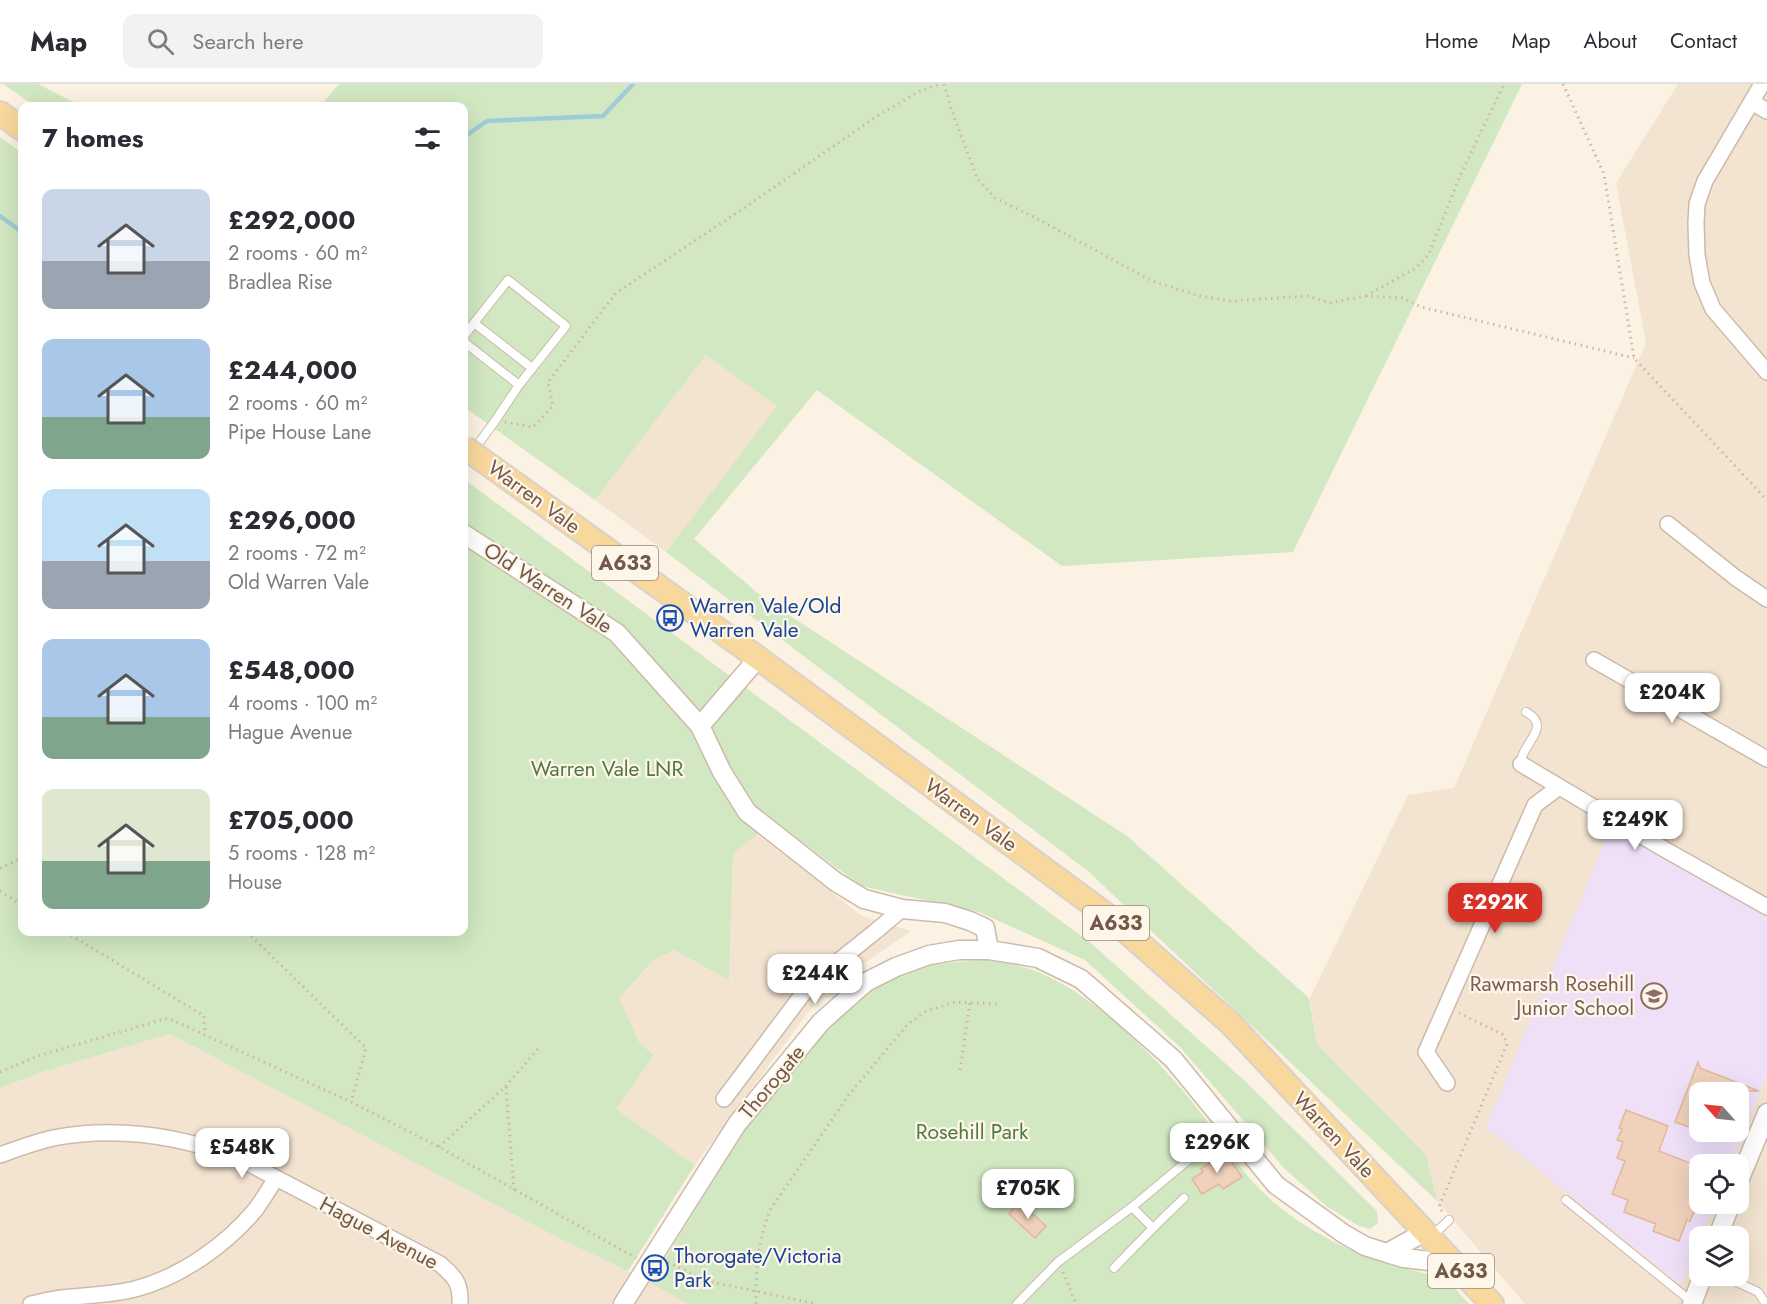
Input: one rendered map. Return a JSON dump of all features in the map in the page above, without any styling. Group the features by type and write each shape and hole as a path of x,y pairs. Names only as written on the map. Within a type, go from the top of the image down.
{"main road":[{"path":"0,112 18,126"},
{"name":"Warren Vale","path":"468,450 759,658 1120,926 1231,1024 1425,1233"},
{"name":"A633","path":"1425,1233 1492,1304"}],"street":[{"path":"1762,84 1705,181 1697,204 1696,222 1697,255 1702,283 1713,309 1767,372"},
{"path":"1752,102 1767,111"},
{"path":"1668,524 1736,578 1767,599"},
{"name":"Old Warren Vale","path":"468,537 617,633 700,726 722,772 747,812 836,882 864,899 902,909 945,913 970,921 985,928 989,950"},
{"path":"700,726 759,658"},
{"path":"1594,660 1767,759"},
{"path":"1521,764 1767,907"},
{"path":"1447,1083 1426,1052 1535,805 1559,787"},
{"path":"724,1099 811,983 902,909"},
{"name":"Thorogate","path":"623,1304 737,1124 821,1023 866,981 896,967 928,955 959,950 989,950"},
{"path":"989,950 1038,958 1081,979 1173,1059 1276,1185 1344,1234 1365,1245 1404,1258 1455,1264"},
{"path":"1749,1156 1767,1113"},
{"name":"Hague Avenue","path":"0,1155 52,1139 92,1133 130,1133 184,1140 209,1147 240,1159 440,1264 452,1275 460,1289 460,1304"},
{"path":"31,1304 133,1289 158,1282 174,1274 208,1252 232,1232 256,1209 276,1178"},
{"path":"1387,1253 1425,1233"},
{"path":"1692,1303 1699,1286"}],"lane":[{"path":"468,330 508,280 566,326 519,385 468,458"},
{"path":"474,322 532,368"},
{"path":"468,345 519,385"},
{"path":"1521,764 1522,757 1537,730 1536,720 1526,712"},
{"path":"1017,1304 1058,1262 1132,1207 1186,1162 1230,1131"},
{"path":"1114,1268 1185,1198"},
{"path":"1566,1200 1692,1303"},
{"path":"1132,1207 1153,1228"},
{"path":"1425,1233 1449,1220"},
{"path":"1745,1286 1758,1292 1766,1304"}],"path":[{"path":"920,91 921,84"},
{"path":"495,421 533,427 553,406 548,382 616,293 874,118 920,91 942,84 977,177 995,198 1152,281 1200,296 1230,301 1308,296 1330,303 1365,296 1402,298 1421,307 1634,358 1767,500"},
{"path":"1365,296 1416,268 1430,254 1460,176 1504,84"},
{"path":"1563,84 1604,174 1634,358"},
{"path":"0,868 18,860"},
{"path":"0,891 18,902"},
{"path":"73,936 204,1016 204,1034"},
{"path":"251,936 366,1048 351,1102"},
{"path":"756,1304 756,1256 770,1210 848,1096 907,1025 926,1011 956,1002 997,1004"},
{"path":"960,1070 970,1002"},
{"path":"1444,1007 1504,1035 1507,1044 1439,1207 1449,1220"},
{"path":"0,1072 41,1055 168,1018 351,1102 439,1146 514,1190 650,1260 707,1281 817,1304"},
{"path":"439,1146 506,1086 538,1049"},
{"path":"506,1086 514,1190"},
{"path":"1058,1262 1076,1304"}],"shaded area":[{"path":"1678,84 1767,84 1767,1304 1525,1304 1437,1201 1426,1155 1317,1044 1310,998 1408,795 1454,788 1646,343 1616,183"},
{"path":"706,355 778,406 666,552 595,500"},
{"name":"Rawmarsh Rosehill Junior School","path":"1611,827 1767,917 1767,1076 1749,1120 1749,1082 1689,1082 1689,1142 1740,1142 1735,1154 1689,1154 1689,1214 1711,1214 1706,1226 1689,1226 1689,1265 1681,1285 1486,1127"},
{"path":"757,834 862,916 911,931 824,991 695,1165 616,1109 611,981 674,950 729,980 733,852"},
{"path":"170,1034 688,1304 0,1304 0,1088 42,1072"}],"green space":[{"path":"3,84 38,84 73,102 29,102"},
{"path":"339,84 1522,84 1293,552 1062,566 817,390 694,539 766,600 1127,836 1309,998 1317,1044 1426,1155 1437,1201 1089,872 666,552 777,406 706,355 595,500 468,410 468,102 323,102"},
{"name":"Warren Vale LNR","path":"0,137 18,150 18,936 468,936 468,482 1092,944 1246,1082 1377,1211 1378,1223 1370,1229 1359,1226 1326,1206 1284,1168 1180,1047 1085,960 979,912 861,886 770,818 757,834 733,853 729,980 674,950 652,961 619,998 640,1044 654,1055 616,1109 695,1165 628,1271 561,1239 170,1034 42,1072 0,1088"},
{"name":"Rosehill Park","path":"988,959 1024,967 1045,975 1067,986 1109,1017 1169,1074 1252,1181 1291,1216 1351,1250 1394,1265 1440,1277 1450,1283 1469,1304 688,1304 650,1283 744,1131 832,1023 868,989 927,965"}],"building":[{"path":"1698,1062 1700,1068 1736,1082 1690,1082"},
{"path":"1689,1085 1689,1127 1675,1122"},
{"path":"1626,1110 1668,1126 1659,1151 1689,1163 1689,1214 1693,1214 1690,1221 1687,1220 1679,1241 1653,1231 1656,1224 1624,1212 1628,1200 1612,1194 1625,1161 1617,1158 1623,1142 1617,1140 1622,1129 1619,1128"},
{"path":"1225,1152 1242,1177 1223,1189 1219,1184 1202,1194 1192,1179 1203,1172 1201,1169"},
{"path":"1020,1202 1046,1226 1035,1238 1009,1214"}],"waterway":[{"path":"468,134 487,121 603,116 633,84"},
{"path":"0,216 18,229"}],"place":[{"name":"Warren Vale/Old Warren Vale","path":"670,618"},
{"name":"Rawmarsh Rosehill Junior School","path":"1654,996"},
{"name":"Thorogate/Victoria Park","path":"655,1268"}]}
